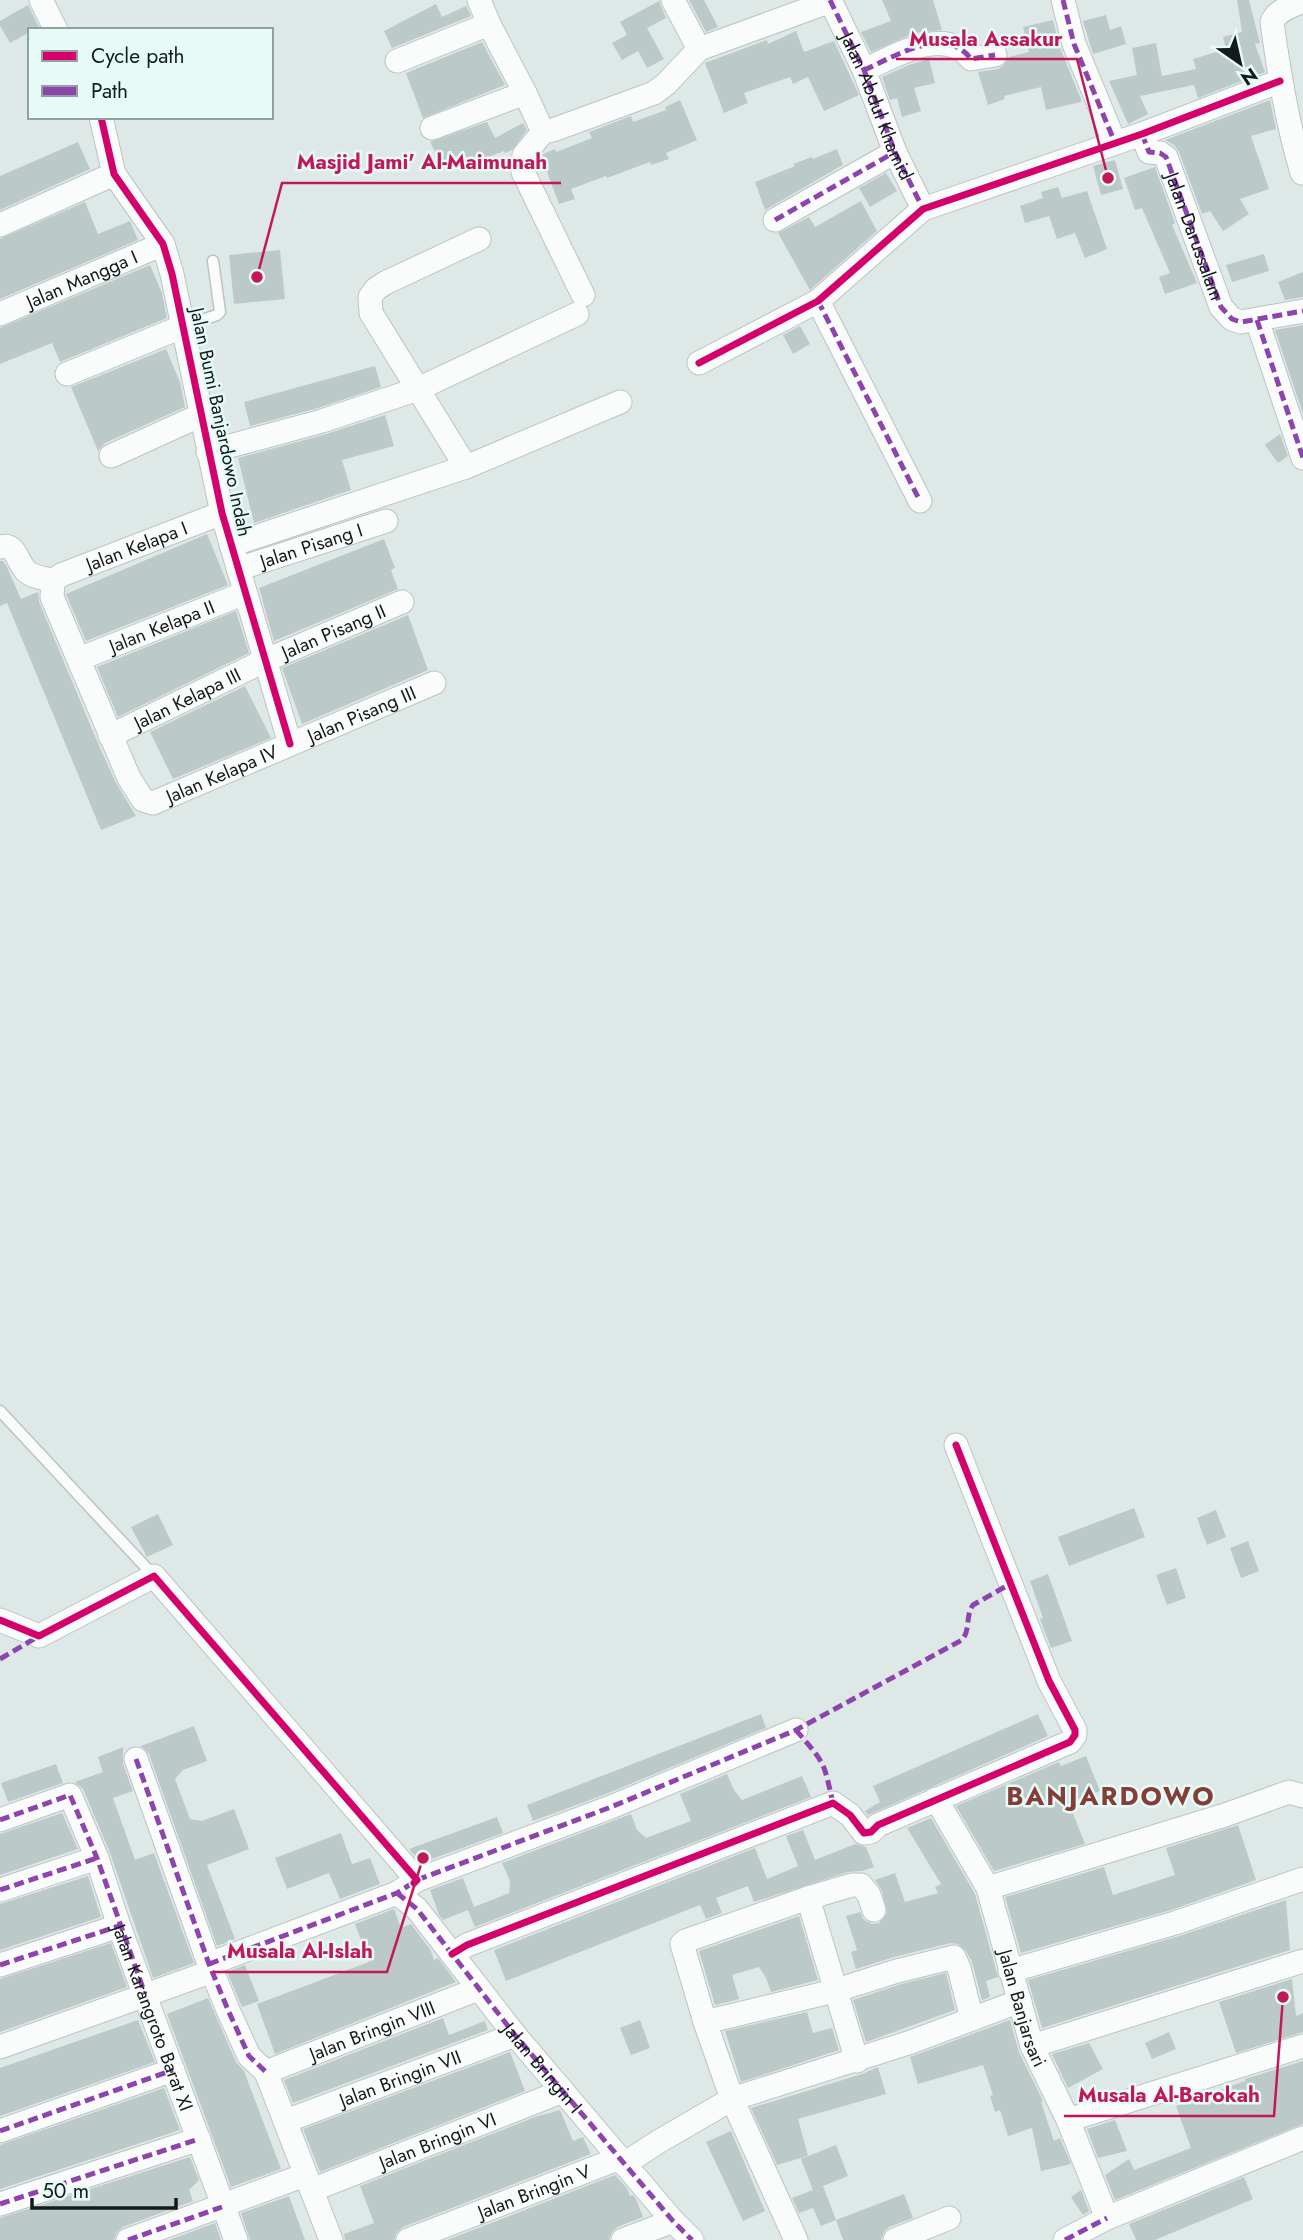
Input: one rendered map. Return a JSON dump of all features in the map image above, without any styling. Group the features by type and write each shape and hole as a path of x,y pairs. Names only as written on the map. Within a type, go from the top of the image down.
{"street":[{"path":"41,0 55,28"},
{"path":"479,0 543,132"},
{"path":"674,0 699,49"},
{"path":"1063,0 1074,44 1115,143"},
{"path":"208,452 322,421 418,389 580,305 523,172 524,155 543,132 654,93 699,49 831,1"},
{"name":"Jalan Abdul Khamid","path":"831,1 864,70 895,152 923,209"},
{"path":"1302,173 1280,81 1272,22 1279,12 1303,1"},
{"path":"397,61 489,24"},
{"path":"864,70 931,43 958,47 971,59 995,55"},
{"path":"699,363 818,301 923,209 1142,134 1280,81"},
{"path":"432,128 525,93"},
{"name":"Jalan Bumi Banjardowo Indah","path":"100,119 114,174 163,244 184,326 222,513 290,744"},
{"name":"Jalan Darussalam","path":"1142,134 1149,152 1160,153 1166,157 1221,307 1232,318 1241,322 1303,312"},
{"path":"775,220 895,152"},
{"path":"0,225 114,174"},
{"path":"466,467 371,313 370,297 385,282 480,239"},
{"name":"Jalan Mangga I","path":"0,314 163,244"},
{"path":"818,301 920,501"},
{"path":"1257,320 1303,457"},
{"path":"67,374 184,326"},
{"path":"231,545 466,467 620,402"},
{"path":"111,456 201,415"},
{"name":"Jalan Kelapa I","path":"53,581 74,570 222,513"},
{"name":"Jalan Pisang I","path":"238,569 386,521"},
{"path":"0,547 11,547 28,573 53,581 52,597 110,736"},
{"name":"Jalan Kelapa II","path":"79,659 245,593"},
{"name":"Jalan Pisang II","path":"264,661 402,602"},
{"name":"Jalan Kelapa III","path":"110,736 264,661"},
{"name":"Jalan Pisang III","path":"290,744 434,683"},
{"name":"Jalan Kelapa IV","path":"110,736 134,788 143,800 153,803 290,744"},
{"path":"458,1950 833,1803 850,1815 864,1833 871,1832 878,1825 1070,1742 1075,1735 1071,1721 1049,1681 956,1444"},
{"path":"0,1620 39,1636 154,1576"},
{"name":"Jalan Bringin I","path":"154,1576 408,1886 417,1909 458,1950 478,1989 515,2035 563,2091 635,2154 673,2221 692,2240"},
{"path":"0,2047 211,1968 796,1730"},
{"path":"136,1759 211,1968 249,2056 266,2072 331,2240"},
{"path":"988,1888 1225,1815 1289,1792 1303,1796"},
{"name":"Jalan Karangroto Barat XI","path":"0,1820 70,1795 97,1858 119,1926 236,2240"},
{"name":"Jalan Banjarsari","path":"936,1800 988,1888 1032,2046 1068,2120 1107,2218"},
{"path":"0,1889 97,1858"},
{"path":"1010,1971 1175,1923 1303,1879"},
{"path":"796,2240 732,2099 682,1947 683,1943 852,1885 862,1885 874,1910"},
{"path":"808,1898 857,2061"},
{"path":"0,1965 119,1926"},
{"path":"705,2022 834,1991 954,1957 972,2019"},
{"path":"1032,2046 1303,1961"},
{"name":"Jalan Bringin VIII","path":"266,2072 478,1989"},
{"name":"Jalan Bringin V","path":"408,2240 635,2154 732,2099 857,2061 1020,2001"},
{"name":"Jalan Bringin VII","path":"286,2121 515,2035"},
{"path":"1068,2120 1303,2046"},
{"path":"0,2131 173,2070"},
{"name":"Jalan Bringin VI","path":"128,2240 222,2207 308,2182 563,2091"},
{"path":"1065,2240 1107,2218 1303,2138"},
{"path":"0,2204 199,2139"},
{"path":"895,2240 949,2218"},
{"path":"623,2240 673,2221"}],"lane":[{"path":"184,326 217,316 220,312 213,261"},
{"path":"0,1411 154,1576"}],"building":[{"path":"689,0 704,0 718,27 706,32"},
{"path":"882,0 933,0 942,30 914,33 871,52 861,32 891,21"},
{"path":"1237,0 1249,0 1260,43 1255,44 1265,72 1198,98 1194,85 1140,96 1148,114 1128,124 1109,81 1137,75 1132,48 1156,43 1162,76 1196,69 1193,59 1226,49 1223,37 1242,32"},
{"path":"659,1 666,18 647,28 664,59 647,68 638,51 622,60 612,43 627,35 620,22"},
{"path":"436,4 442,17 466,6 471,16 392,48 384,31"},
{"path":"28,5 39,27 28,28 28,33 10,43 0,21"},
{"path":"1106,15 1110,30 1121,26 1126,44 1093,54 1083,21"},
{"path":"1053,20 1060,48 1081,102 1046,110 1041,87 1004,96 1005,99 988,105 978,72 998,69 1009,57 1029,52 1023,27"},
{"path":"796,31 804,52 834,41 859,95 824,111 808,77 793,84 790,77 744,93 748,103 724,113 705,63 767,40 768,44"},
{"path":"482,42 505,85 423,118 406,73"},
{"path":"929,59 935,83 914,88 921,111 902,117 897,98 890,100 882,77"},
{"path":"680,100 697,140 666,153 669,159 651,165 650,162 571,189 575,199 559,204 541,156 543,154 555,149 556,152 592,138 589,132 631,116 633,122 666,110 665,107"},
{"path":"1270,100 1276,129 1251,136 1269,189 1240,199 1249,214 1223,231 1210,211 1202,214 1179,152 1165,140"},
{"path":"487,122 495,138 523,123 527,130 512,150 505,153 504,151 468,165 463,153 442,164 430,142"},
{"path":"78,142 90,169 0,210 0,176"},
{"path":"837,149 843,165 765,210 755,182 795,166 793,164"},
{"path":"1115,160 1123,189 1101,195 1093,166"},
{"path":"1155,167 1175,223 1172,225 1197,283 1165,294 1159,277 1170,273 1142,208 1135,210 1124,178"},
{"path":"886,173 897,191 870,207 859,188"},
{"path":"1058,187 1062,198 1087,191 1107,249 1085,258 1075,233 1057,239 1049,216 1025,223 1020,206 1043,198 1041,192"},
{"path":"861,201 877,231 810,290 778,233 809,217 815,227"},
{"path":"85,202 98,234 130,221 138,240 0,299 0,239"},
{"path":"280,250 285,299 234,304 229,255"},
{"path":"1264,254 1269,271 1232,282 1226,265"},
{"path":"150,265 162,293 167,318 60,362 52,343 0,364 0,328"},
{"path":"1303,272 1303,297 1285,300 1278,282"},
{"path":"1303,325 1303,414 1275,330"},
{"path":"800,326 810,344 793,354 783,335"},
{"path":"166,349 180,382 185,407 105,443 98,451 71,387"},
{"path":"375,366 381,387 318,408 250,426 244,402"},
{"path":"385,415 394,446 342,460 351,490 254,523 238,458"},
{"path":"1280,434 1288,456 1278,463 1265,445"},
{"path":"207,534 228,585 86,641 66,594"},
{"path":"384,539 395,568 391,570 398,589 274,641 259,588"},
{"path":"0,561 6,565 21,599 38,592 39,602 97,741 116,783 136,816 101,830 7,603 0,606"},
{"path":"236,611 249,653 118,717 97,667"},
{"path":"408,615 428,670 302,724 282,668"},
{"path":"245,686 271,738 173,779 150,732"},
{"path":"1134,1508 1145,1537 1069,1566 1058,1537"},
{"path":"1216,1510 1226,1537 1207,1545 1197,1518"},
{"path":"158,1514 173,1545 147,1557 131,1527"},
{"path":"1248,1541 1259,1571 1241,1578 1230,1548"},
{"path":"1176,1568 1186,1598 1167,1605 1156,1575"},
{"path":"1048,1574 1072,1641 1051,1648 1030,1581"},
{"path":"761,1714 766,1728 533,1821 527,1805"},
{"path":"1038,1714 1048,1736 868,1815 865,1811 880,1802 873,1786"},
{"path":"194,1726 207,1761 183,1770 175,1779 190,1819 202,1821 234,1809 249,1849 207,1865 235,1939 217,1946 149,1754 141,1746"},
{"path":"123,1747 123,1764 133,1791 113,1798 135,1860 154,1853 194,1963 153,1978 110,1853 83,1789 75,1782 103,1772 98,1757"},
{"path":"1086,1756 1100,1791 1069,1803 1085,1844 994,1871 956,1806 1059,1762 1061,1766"},
{"path":"56,1764 63,1783 8,1802 1,1783"},
{"path":"727,1774 742,1800 802,1776 811,1797 475,1927 468,1910 443,1920 439,1915 430,1890 463,1878 474,1907 509,1893 510,1881 502,1863 631,1814 637,1830 646,1838 691,1821 680,1794"},
{"path":"62,1813 78,1849 0,1875 0,1834"},
{"path":"497,1817 503,1833 421,1863 409,1849"},
{"path":"931,1818 975,1894 998,1977 986,1981 990,1997 982,2000 972,1962 958,1944 951,1943 856,1969 851,1952 857,1950 846,1916 860,1912 864,1920 872,1924 879,1923 887,1913 882,1891 875,1880 895,1873 905,1902 938,1893 935,1887 941,1884 907,1828"},
{"path":"1238,1825 1256,1880 1171,1910 1021,1953 1005,1897 1104,1867 1113,1895 1175,1875 1166,1848"},
{"path":"803,1830 815,1860 855,1844 866,1847 874,1867 848,1872 754,1902 748,1886 716,1898 722,1913 706,1919 700,1905 506,1981 494,1950 755,1848 767,1879 798,1866 786,1836"},
{"path":"341,1833 352,1864 370,1858 380,1884 340,1899 329,1873 287,1889 275,1858"},
{"path":"88,1876 101,1917 0,1950 0,1904"},
{"path":"1286,1900 1290,1950 1042,2028 1028,1980 1179,1936"},
{"path":"394,1909 401,1928 411,1924 430,1949 434,1960 438,1958 456,1982 275,2054 257,2004 369,1962 355,1924"},
{"path":"799,1916 818,1980 771,1992 759,1967 732,1975 739,1999 715,2005 699,1951"},
{"path":"111,1943 127,1987 0,2032 0,1979"},
{"path":"245,1965 259,2001 242,2007 227,1972"},
{"path":"946,1973 955,2010 866,2042 853,2000"},
{"path":"1292,1979 1296,2016 1303,2013 1303,2032 1236,2053 1219,2002"},
{"path":"208,1998 236,2062 244,2071 281,2169 231,2187 167,2014"},
{"path":"807,2012 813,2033 832,2028 839,2050 741,2082 725,2031"},
{"path":"443,2018 449,2035 485,2021 488,2030 293,2103 284,2080"},
{"path":"138,2020 155,2062 0,2116 0,2068"},
{"path":"640,2020 650,2048 631,2055 620,2028"},
{"path":"1010,2020 1019,2052 1043,2101 1041,2102 1054,2141 1060,2138 1071,2164 1041,2171 1032,2128 1008,2136 1000,2110 995,2112 990,2096 993,2095 983,2065 918,2084 910,2057"},
{"path":"1169,2032 1176,2049 1152,2059 1145,2043"},
{"path":"1089,2043 1103,2069 1068,2088 1052,2054"},
{"path":"510,2052 525,2091 320,2172 303,2129"},
{"path":"1303,2061 1303,2124 1115,2200 1105,2175 1129,2159 1134,2170 1191,2148 1176,2106 1245,2079"},
{"path":"878,2067 886,2094 798,2119 808,2156 777,2165 751,2108"},
{"path":"164,2088 180,2130 0,2189 0,2145"},
{"path":"560,2110 573,2141 583,2137 591,2154 403,2227 394,2240 345,2240 344,2234 374,2223 360,2186 535,2117"},
{"path":"1115,2120 1127,2151 1098,2158 1087,2129"},
{"path":"731,2131 765,2211 743,2221 706,2142"},
{"path":"836,2145 848,2176 813,2190 801,2159"},
{"path":"190,2157 199,2180 189,2190 193,2201 123,2227 114,2240 0,2240 0,2218"},
{"path":"615,2175 627,2188 630,2196 633,2195 636,2199 643,2217 617,2227 609,2240 447,2240"},
{"path":"1244,2177 1253,2199 1155,2240 1136,2240 1129,2224"},
{"path":"823,2186 836,2220 821,2226 813,2208 799,2213 792,2198"},
{"path":"1081,2190 1089,2211 1083,2215 1071,2197"},
{"path":"904,2194 913,2218 889,2227 881,2240 843,2240 836,2220"},
{"path":"289,2196 305,2240 250,2240 241,2213"},
{"path":"215,2223 221,2240 169,2240"}],"marked path":[{"path":"830,0 864,70 895,152 923,209 919,213"},
{"path":"1063,0 1074,44 1115,143"},
{"path":"864,70 919,46 934,44 948,44 960,49 971,59 995,55"},
{"path":"1142,134 1149,152 1160,153 1166,157 1221,307 1232,319 1241,322 1303,311"},
{"path":"775,220 895,152"},
{"path":"818,301 920,501"},
{"path":"1257,320 1303,458"},
{"path":"209,1964 397,1893 417,1880 611,1807 796,1730 962,1640 973,1605 1010,1584"},
{"path":"0,1659 39,1636"},
{"path":"796,1730 822,1763 833,1803 837,1806"},
{"path":"136,1759 228,2010 249,2056 266,2072"},
{"path":"0,1820 70,1795 97,1858 145,1994"},
{"path":"0,1890 97,1858"},
{"path":"397,1893 417,1909 515,2035 692,2240"},
{"path":"0,1965 119,1926"},
{"path":"0,2131 173,2070"},
{"path":"0,2204 199,2139"},
{"path":"128,2240 222,2207"},
{"path":"1065,2240 1107,2218"}],"cycle path":[{"path":"699,363 818,301 923,209 1142,134 1280,81"},
{"path":"101,119 114,174 163,244 172,274 222,513 290,744"},
{"path":"452,1954 467,1945 833,1803 850,1815 864,1833 871,1832 878,1825 1070,1742 1075,1730 1049,1681 956,1445"},
{"path":"0,1620 39,1636 154,1576 417,1880 414,1883"}],"place":[{"name":"Musala Assakur","path":"1108,178"},
{"name":"Masjid Jami' Al-Maimunah","path":"257,277"},
{"name":"Musala Al-Islah","path":"423,1858"},
{"name":"Musala Al-Barokah","path":"1283,1997"}],"district":[{"name":"BANJARDOWO","path":"1111,1796"}]}
